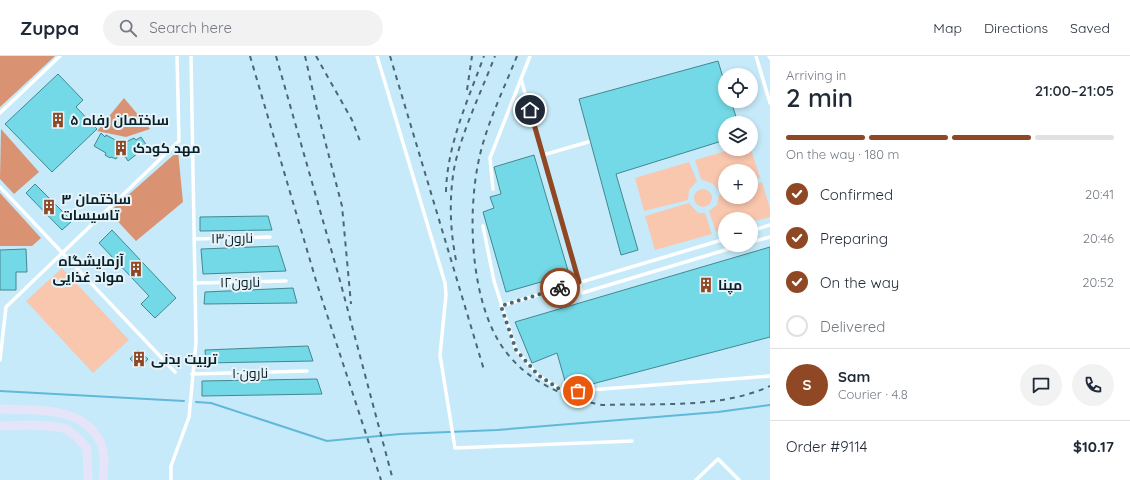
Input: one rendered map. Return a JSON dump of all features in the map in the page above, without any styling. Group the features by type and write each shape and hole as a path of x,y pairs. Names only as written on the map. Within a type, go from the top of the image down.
{"main road":[{"path":"0,409 60,413 81,419 99,438 103,454 103,480"},
{"path":"0,426 19,425 66,429 77,437 87,448 88,480"}],"lane":[{"path":"0,113 60,56"},
{"path":"0,360 6,307 179,141 177,56"},
{"path":"171,480 171,466 189,417 196,342 191,56"},
{"path":"376,56 445,283 446,296 440,355 455,448 632,441"},
{"path":"493,189 490,158 530,56"},
{"path":"756,56 770,103"},
{"path":"521,80 582,293 719,252"},
{"path":"543,156 588,142"},
{"path":"0,186 174,372"},
{"path":"758,229 770,225"},
{"path":"483,226 494,281 516,350 538,375 564,392 770,376"},
{"name":"نارون۱۳","path":"194,239 270,237"},
{"path":"758,240 770,237"},
{"path":"501,306 718,240"},
{"name":"نارون۱۲","path":"195,283 286,281"},
{"name":"نارون۱۰","path":"192,374 307,371"},
{"path":"696,480 718,459 739,480"}],"shaded area":[{"path":"0,56 55,56 0,107"},
{"path":"124,98 150,129 126,137 97,131"},
{"path":"1,129 39,172 14,194 0,179"},
{"path":"178,151 183,202 136,241 109,212"},
{"path":"718,153 718,156 753,156 756,164 718,164 718,190 713,184 701,179 695,160"},
{"path":"689,162 697,181 689,190 688,200 644,211 635,178"},
{"path":"762,182 770,209 770,217 758,220 758,212 718,212 718,231 716,232 709,211 717,205 718,200 718,204 758,204 758,183"},
{"path":"703,189 709,192 712,198 709,204 703,207 697,204 694,198 697,192"},
{"path":"0,193 41,238 32,246 0,246"},
{"path":"689,203 698,213 705,213 712,234 655,250 645,216"},
{"path":"62,268 129,340 93,373 26,301"}],"building":[{"path":"718,61 720,68 718,68 718,108 733,108 736,116 718,116 718,142 616,174 638,250 621,255 579,99"},
{"name":"۵ ساختمان رفاه","path":"58,74 83,100 76,107 97,129 52,172 5,124"},
{"name":"مهد کودک","path":"101,133 105,137 106,135 119,142 126,142 134,138 136,140 141,137 147,146 128,161 121,150 116,159 110,158 105,155 106,153 94,146"},
{"path":"534,155 569,274 506,292 483,212 494,208 490,197 501,194 494,167"},
{"name":"۳ ساختمان تاسیسات","path":"35,184 72,221 62,230 26,193"},
{"path":"268,216 272,230 200,231 200,217"},
{"name":"آزمایشگاه مواد غذایی","path":"112,230 176,298 155,318 141,304 149,296 99,243"},
{"path":"278,246 286,271 203,274 201,249"},
{"name":"مپنا","path":"770,247 770,337 577,388 567,388 557,353 532,363 515,322 753,252 758,252 758,251"},
{"path":"26,249 27,272 16,272 16,290 0,290 0,250"},
{"path":"293,288 297,303 204,304 205,292"},
{"path":"308,346 313,361 206,363 205,350"},
{"name":"تربیت بدنی","path":"138,350 148,359 140,368 130,359"},
{"path":"317,379 322,394 202,396 202,381"}],"waterway":[{"path":"0,391 184,401"},
{"path":"196,402 211,403 327,441 400,434 497,430 718,412 770,405"}],"railway":[{"path":"250,56 317,284 381,480"},
{"path":"276,56 339,277 393,480"},
{"path":"305,56 318,114 342,206 351,304"},
{"path":"316,56 352,120 360,141"},
{"path":"390,56 484,370"},
{"path":"467,90 472,56"},
{"path":"446,192 447,174 454,140 484,56"},
{"path":"456,260 452,237 451,214 451,192 454,169 467,126 495,56"},
{"path":"517,56 485,136 478,164 473,210 475,262 479,287 485,311 494,333 506,352 516,363 537,381 575,398 602,405 709,402 751,393 770,386"}],"way so far":[{"path":"560,288 501,306 516,350 538,375 548,383 564,392 578,391"}],"place":[{"name":"۵ ساختمان رفاه","path":"58,120"},
{"name":"مهد کودک","path":"121,148"},
{"name":"۳ ساختمان تاسیسات","path":"49,207"},
{"name":"آزمایشگاه مواد غذایی","path":"136,269"},
{"name":"مپنا","path":"706,285"},
{"name":"تربیت بدنی","path":"139,359"}],"route":[{"path":"530,110 579,282 560,288"}]}
